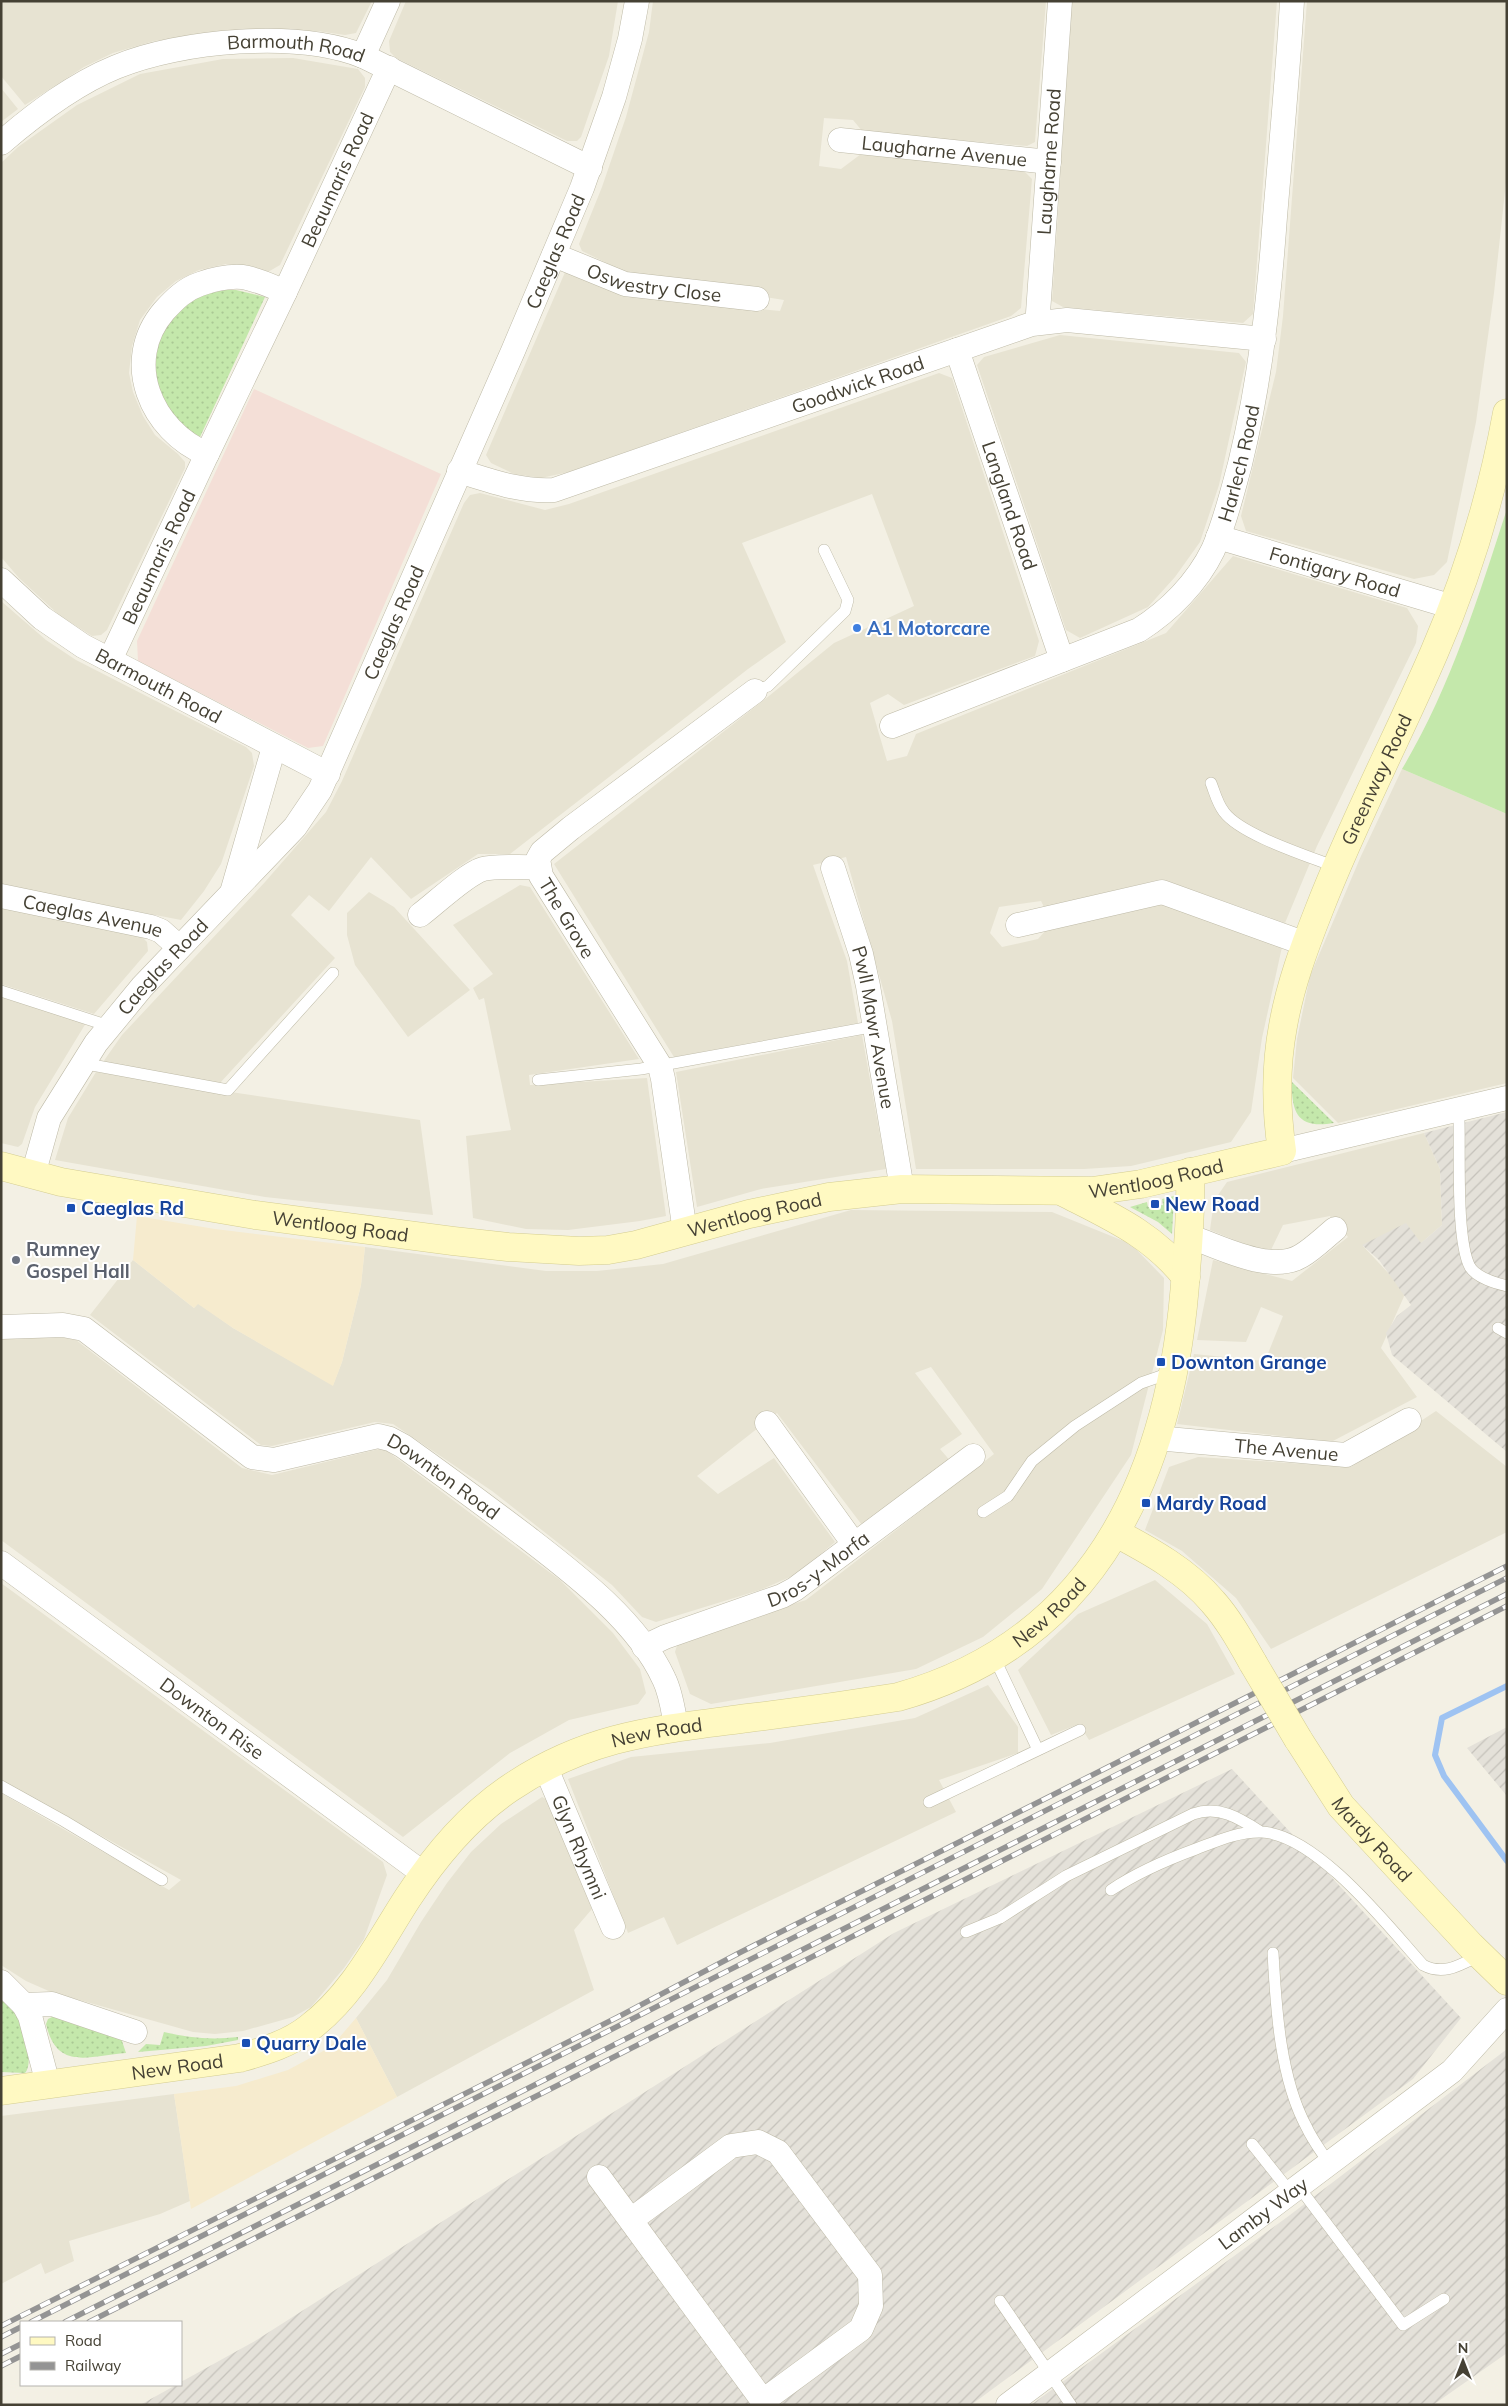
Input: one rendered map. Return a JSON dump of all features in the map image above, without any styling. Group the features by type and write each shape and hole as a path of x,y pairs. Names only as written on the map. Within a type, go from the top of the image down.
{"street":[{"path":"364,56 388,1"},
{"name":"Caeglas Road","path":"33,1175 49,1118 81,1064 126,1004 295,827 307,811 328,774 590,168 620,79 637,1"},
{"name":"Laugharne Road","path":"1040,322 1038,313 1060,1"},
{"name":"Harlech Road","path":"892,726 1120,638 1156,619 1192,582 1212,552 1218,537 1253,409 1264,339 1292,1"},
{"name":"Barmouth Road","path":"1,143 68,94 115,68 146,57 225,44 270,41 334,47 364,56 590,168"},
{"name":"Beaumaris Road","path":"110,660 389,68"},
{"name":"Laugharne Avenue","path":"840,140 1049,162"},
{"name":"Oswestry Close","path":"554,255 625,284 758,299"},
{"path":"207,454 176,436 158,416 152,404 146,390 143,368 144,351 150,333 157,319 178,296 193,286 211,280 241,277 285,292"},
{"name":"Goodwick Road","path":"460,470 514,488 533,492 554,490 1040,322 1067,320 1264,339"},
{"name":"Langland Road","path":"957,350 1062,660"},
{"name":"Greenway Road","path":"1282,1151 1277,1088 1279,1050 1288,999 1306,944 1336,867 1435,652 1453,607 1486,510 1507,413"},
{"name":"Fontigary Road","path":"1218,537 1453,607"},
{"name":"Barmouth Road","path":"1,580 42,618 66,636 328,774"},
{"name":"The Grove","path":"685,1232 660,1066 541,876 538,859 542,852 571,828 755,691"},
{"path":"233,891 274,747"},
{"path":"420,915 474,873 495,868 520,869 538,867"},
{"name":"Pwll Mawr Avenue","path":"833,868 860,954 876,1026 902,1189"},
{"path":"1018,925 1162,892 1306,944"},
{"name":"Caeglas Avenue","path":"1,896 151,927 169,937 179,947"},
{"name":"Wentloog Road","path":"1,1166 33,1175 255,1215 508,1247 580,1251 608,1250 794,1203 902,1189 1063,1192 1114,1189 1507,1098"},
{"name":"New Road","path":"1,2091 210,2063 256,2053 287,2042 322,2017 342,1997 373,1955 424,1874 465,1824 510,1788 545,1766 587,1747 608,1740 676,1726 769,1716 898,1697 946,1681 994,1658 1022,1639 1060,1605 1087,1574 1116,1533 1136,1496 1156,1438 1174,1372 1181,1330 1189,1236 1190,1172"},
{"path":"1063,1192 1152,1240 1167,1254 1186,1277"},
{"path":"1189,1236 1261,1261 1281,1263 1300,1257 1334,1229"},
{"name":"Downton Road","path":"1,1326 63,1325 84,1329 252,1457 274,1460 378,1436 390,1439 453,1482 571,1571 608,1605 644,1647 665,1680 676,1726"},
{"name":"The Avenue","path":"1156,1438 1346,1455 1409,1420"},
{"path":"767,1423 854,1544"},
{"name":"Dros-y-Morfa","path":"644,1647 665,1636 782,1596 816,1574 974,1456"},
{"name":"Mardy Road","path":"1116,1533 1161,1559 1199,1588 1227,1620 1298,1739 1341,1806 1480,1955 1507,1981"},
{"name":"Downton Rise","path":"1,1563 424,1874"},
{"name":"Glyn Rhymni","path":"545,1766 556,1788 613,1926"},
{"path":"1,1982 24,2005 30,2016 48,2084"},
{"path":"24,2005 52,2004 136,2032"},
{"name":"Lamby Way","path":"1008,2405 1452,2072 1507,2010"},
{"path":"599,2177 761,2403 861,2329 871,2306 870,2275 778,2152 758,2142 730,2146 631,2220"}],"lane":[{"path":"755,691 768,686 845,611 848,600 824,550"},
{"path":"1211,783 1224,813 1234,822 1257,835 1336,867"},
{"path":"81,1064 228,1090 333,973"},
{"path":"1,991 109,1026"},
{"path":"538,1080 660,1066 876,1026"},
{"path":"1456,1110 1459,1121 1462,1243 1471,1268 1489,1282 1507,1286"},
{"path":"983,1512 1008,1496 1032,1461 1075,1426 1141,1383 1174,1372"},
{"path":"994,1658 1038,1750"},
{"path":"929,1802 1080,1730"},
{"path":"1,1786 64,1821 162,1880"},
{"path":"966,1932 1000,1918 1066,1876 1192,1814 1203,1811 1230,1813 1261,1832"},
{"path":"1111,1890 1154,1865 1182,1854 1238,1834 1261,1832 1289,1838 1343,1878 1423,1965 1431,1969 1445,1971 1480,1955"},
{"path":"1273,1952 1277,2008 1288,2076 1306,2127 1329,2164"},
{"path":"1252,2144 1295,2190 1403,2326 1444,2299"},
{"path":"1000,2301 1071,2405"}],"shaded area":[{"path":"1,1 372,1 356,33 345,35 317,31 230,32 154,41 113,53 84,67 25,105 1,76"},
{"path":"406,1 618,1 609,56 581,137 577,141 567,141 396,58 390,52 389,41"},
{"path":"653,1 1046,1 1035,142 1027,146 863,132 853,120 824,118 819,166 841,169 861,154 1024,171 1032,179 1021,308 1011,316 569,472 541,478 514,474 491,463 486,455 566,270 624,296 780,311 784,300 631,275 582,251 579,244 602,187 626,117 649,32"},
{"path":"1072,1 1277,1 1253,314 1243,323 1063,307 1052,301"},
{"path":"1307,1 1507,1 1507,173 1494,293 1476,422 1447,562 1434,575 1414,579 1246,531 1241,516 1276,372 1283,316"},
{"path":"293,58 358,69 365,78 365,87 280,265 268,272 251,266 226,264 199,270 176,281 157,297 140,320 132,346 129,373 133,392 143,416 155,435 178,454 185,462 185,468 107,630 101,635 92,636 59,615 19,578 1,557 1,163 18,147 77,105 140,74 223,59"},
{"path":"1,88 18,109 1,122"},
{"path":"1060,335 1239,353 1246,362 1219,485 1200,542 1175,577 1148,607 1080,638 1066,630 977,365 984,357"},
{"path":"939,373 952,378 1039,641 1035,656 904,705 888,694 870,703 887,761 907,756 916,734 1166,633 1233,556 1407,608 1418,626 1416,643 1317,846 1285,923 1162,879 1044,907 1041,901 999,907 990,933 1002,947 1038,939 1046,930 1160,904 1282,947 1262,1038 1251,1112 1231,1142 1131,1166 1084,1169 916,1169 892,1021 846,857 813,865 847,961 858,1023 674,1057 554,864 834,643 914,606 872,494 742,543 786,642 748,669 510,854 478,854 411,899 371,857 329,911 309,895 291,915 335,958 220,1083 103,1062 122,1035 265,882 326,812 342,781 464,503 470,495 480,493 545,510 569,504"},
{"path":"254,389 441,474 323,746 308,748 138,661 137,641"},
{"path":"1,601 46,640 76,660 246,747 252,753 254,766 221,864 204,891 181,920 1,885"},
{"path":"1402,769 1507,814 1507,1083 1338,1123 1293,1078 1297,1039 1310,976 1361,856"},
{"path":"520,885 530,887 639,1059 529,1075 530,1085 647,1078 666,1216 568,1230 526,1229 473,1218 466,1136 511,1130 484,998 479,1000 473,988 493,974 453,925"},
{"path":"369,892 394,907 470,990 408,1037 355,965 347,935 347,913"},
{"path":"1,907 141,936 147,942 148,951 94,1014 1,984"},
{"path":"1,997 86,1023 35,1107 22,1144 18,1147 1,1143"},
{"path":"862,1035 886,1169 761,1189 697,1207 676,1072"},
{"path":"96,1072 420,1120 433,1215 265,1197 55,1160 68,1118"},
{"path":"1507,1112 1507,1452 1392,1355 1386,1333 1397,1316 1411,1305 1379,1260 1362,1245 1406,1223 1421,1243 1442,1225 1440,1169 1424,1133"},
{"path":"1424,1133 1440,1169 1442,1225 1421,1243 1363,1246 1406,1292 1381,1348 1417,1397 1331,1442 1177,1424 1194,1354 1265,1361 1283,1316 1261,1307 1246,1342 1197,1340 1213,1260 1292,1281 1348,1237 1330,1216 1283,1225 1269,1254 1210,1230 1214,1201 1227,1182"},
{"path":"851,1210 1052,1212 1131,1244 1164,1278 1163,1330 1131,1455 1042,1589 983,1637 916,1669 711,1704 690,1694 675,1652 679,1639 806,1600 994,1454 931,1367 915,1373 962,1434 940,1449 953,1464 862,1525 777,1413 697,1476 718,1494 774,1458 835,1542 797,1574 760,1590 656,1622 642,1617 612,1585 492,1491 393,1424 375,1422 272,1446 261,1445 90,1315 133,1260 194,1308 198,1303 233,1328 333,1385 342,1362 361,1285 365,1247 546,1271 597,1271 663,1264"},
{"path":"137,1216 215,1229 365,1247 361,1285 342,1362 333,1386 233,1328 198,1304 194,1308 133,1260"},
{"path":"54,1336 76,1340 242,1468 272,1475 383,1448 560,1580 613,1633 640,1669 646,1693 638,1704 569,1720 510,1753 403,1837 1,1540 1,1339"},
{"path":"1436,1411 1507,1467 1507,1532 1271,1649 1236,1598 1182,1551 1145,1530 1169,1467 1198,1457 1351,1467"},
{"path":"1155,1580 1207,1624 1235,1674 1089,1740 1079,1724 1051,1735 1018,1670 1078,1614"},
{"path":"1,1583 383,1862 387,1875 364,1939 344,1968 311,2007 293,2017 243,2031 215,2034 193,2032 51,1992 26,1981 1,1965 1,1793 169,1890 181,1880 1,1780"},
{"path":"988,1685 1018,1727 1018,1753 939,1780 956,1812 677,1945 664,1917 628,1933 568,1779 631,1757 770,1743 915,1718"},
{"path":"1507,1727 1507,1796 1467,1748"},
{"path":"1232,1769 1461,2018 1413,2079 971,2405 140,2405 174,2386 182,2386 182,2381 255,2341 894,1933"},
{"path":"542,1797 548,1800 592,1909 574,1930 594,1990 397,2097 356,2018 387,1980 421,1922 447,1883 471,1852 501,1824"},
{"path":"356,2018 397,2097 191,2209 174,2094 236,2086 288,2070 325,2050 338,2039"},
{"path":"1507,2049 1507,2353 1433,2405 1031,2405 1290,2215"},
{"path":"174,2094 190,2201 160,2214 69,2241 74,2261 45,2274 41,2263 1,2284 1,2116"}],"green space":[{"path":"219,290 236,290 265,297 200,437 170,411 161,394 156,375 155,356 159,338 169,321 192,301"},
{"path":"1507,509 1507,814 1402,769 1435,707 1449,675 1474,609"},
{"path":"1292,1082 1334,1123 1313,1124 1300,1117 1293,1103"},
{"path":"1174,1196 1172,1234 1158,1222 1130,1207 1147,1202 1148,1207 1163,1205 1162,1199"},
{"path":"1,1997 21,2018 29,2053 28,2068 25,2073 1,2072"},
{"path":"54,2016 121,2038 126,2053 87,2058 66,2055 58,2049 51,2039 46,2024 48,2019"},
{"path":"164,2032 201,2038 238,2037 238,2040 206,2046 138,2052 146,2044 160,2045"}],"waterway":[{"path":"1507,1686 1442,1718 1435,1755 1444,1776 1507,1861"}],"railway":[{"path":"1,2326 618,2017 741,1952 1507,1566"},
{"path":"33,2321 1507,1578"},
{"path":"67,2321 1507,1594"},
{"path":"91,2321 1507,1606"},
{"path":"1,2337 20,2328"},
{"path":"1,2354 20,2344"},
{"path":"1,2366 20,2356"}],"place":[{"name":"A1 Motorcare","path":"857,628"},
{"name":"New Road","path":"1155,1204"},
{"name":"Caeglas Rd","path":"71,1208"},
{"name":"Rumney Gospel Hall","path":"16,1260"},
{"name":"Downton Grange","path":"1161,1362"},
{"name":"Mardy Road","path":"1146,1503"},
{"name":"Quarry Dale","path":"246,2043"}]}
